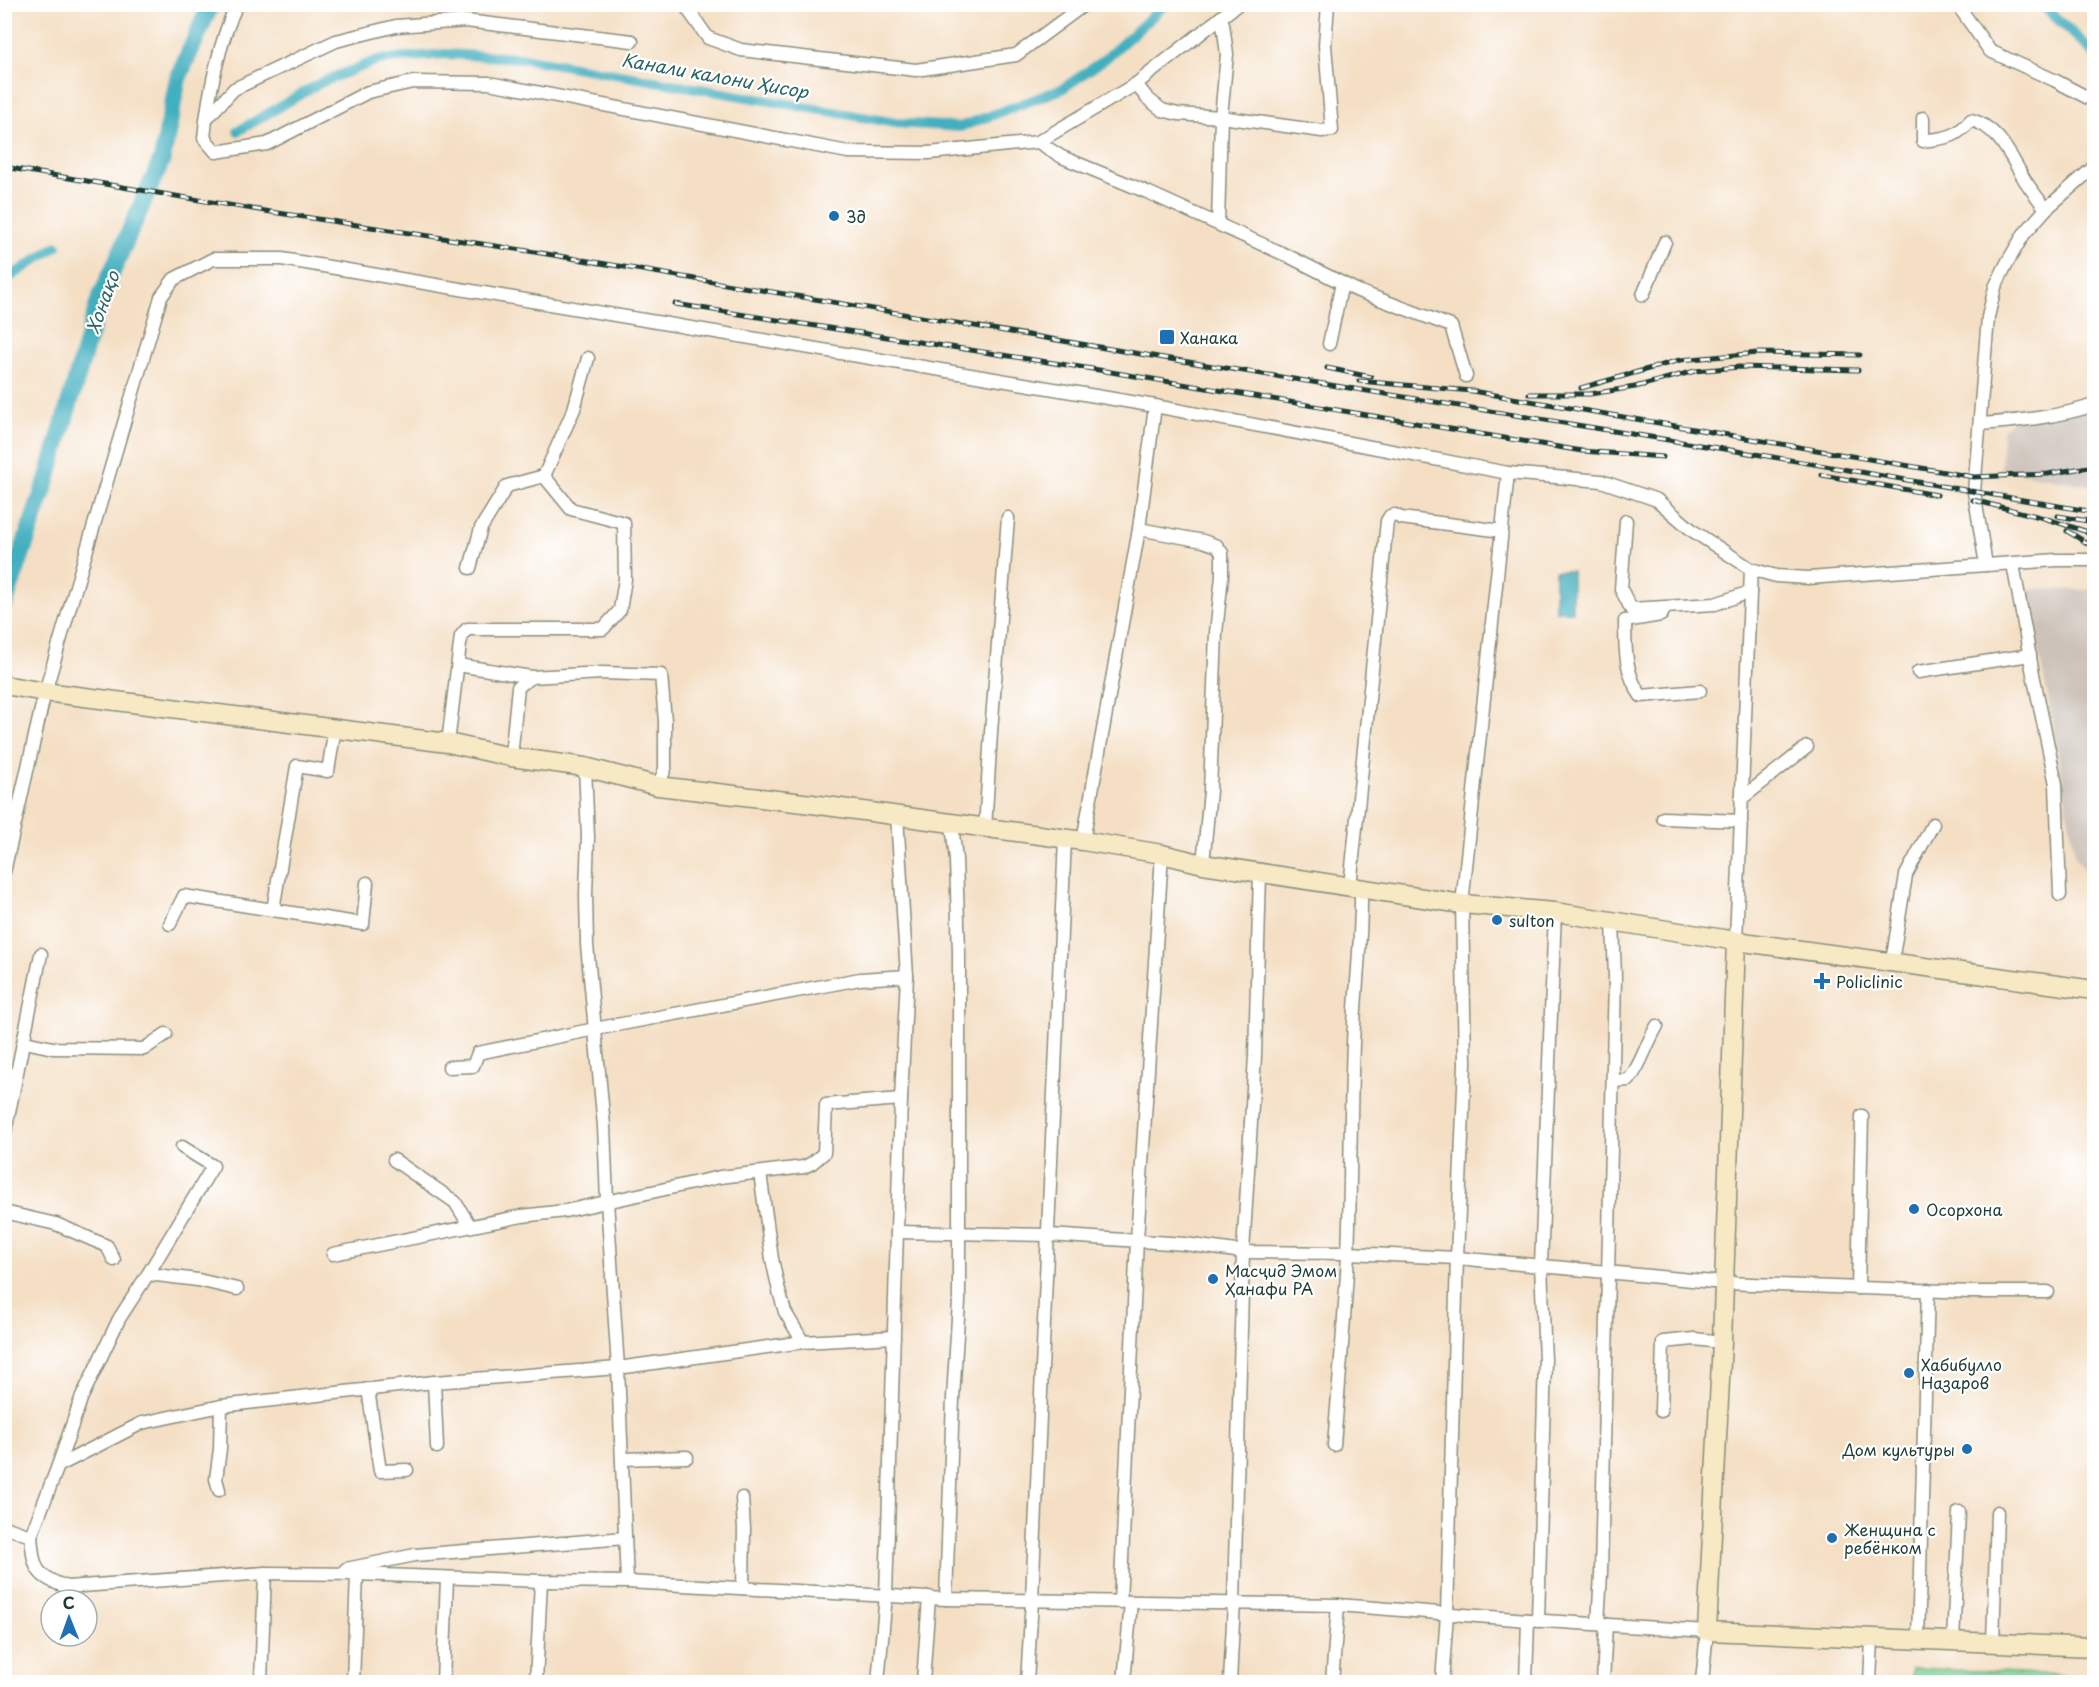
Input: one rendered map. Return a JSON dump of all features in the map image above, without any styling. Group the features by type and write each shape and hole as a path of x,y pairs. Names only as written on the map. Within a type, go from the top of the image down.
{"street":[{"path":"237,4 226,28 206,119 204,138 216,152 267,144 368,92 413,82 489,83 848,152 928,153 1038,142 1136,84 1238,4"},
{"path":"684,4 708,38 741,50 916,70 1016,56 1085,4"},
{"path":"1136,84 1147,98 1162,110 1178,114 1221,117 1322,131 1332,130 1325,45 1328,4"},
{"path":"1957,4 1990,51 2094,101"},
{"path":"1218,224 1221,117 1227,54 1220,18"},
{"path":"206,119 234,88 336,41 396,26 466,21 632,41"},
{"path":"1923,118 1923,141 1953,136 1971,120 1979,122 2005,145 2026,182 2046,209"},
{"path":"1038,142 1062,157 1218,224 1358,291 1451,326 1466,376"},
{"path":"1986,565 1974,492 1988,317 1995,288 2007,261 2024,234 2046,209 2094,167"},
{"path":"1643,295 1665,242"},
{"path":"4,872 45,692 161,297 174,279 213,259 282,260 1155,406 1508,473 1601,481 1657,500 1693,531 1751,569 1776,576 1808,578 2057,560 2094,560"},
{"path":"1329,344 1342,283"},
{"path":"544,476 573,409 588,358"},
{"path":"1981,424 2021,421 2081,410 2094,405"},
{"path":"1027,1683 1049,1234 1074,840 1139,529 1155,406"},
{"path":"1442,1683 1447,1614 1465,1063 1462,903 1508,473"},
{"path":"470,568 481,528 507,486 544,476"},
{"path":"448,743 461,636 467,629 603,629 620,610 625,579 624,523 571,509 544,476"},
{"path":"1334,1445 1348,1253 1353,1045 1361,920 1355,888 1387,521 1390,516 1395,515 1401,518 1502,531"},
{"path":"986,829 991,732 1008,518"},
{"path":"1626,521 1621,589 1631,609 1715,604 1750,592"},
{"path":"1139,529 1203,541 1217,546 1222,552 1216,633 1210,791 1203,864"},
{"path":"2013,564 2056,784 2060,895"},
{"path":"1702,1683 1707,1631 1722,1342 1751,569"},
{"path":"1668,607 1661,615 1625,621 1625,656 1634,686 1641,696 1700,691"},
{"path":"1918,672 2030,655"},
{"path":"458,665 531,677 602,673 661,675 665,722 665,769 657,786"},
{"path":"511,758 519,687 531,677"},
{"path":"13,687 448,743 511,758 585,767 657,786 1074,840 1162,854 1203,864 1355,888 1462,903 1555,912 1736,941 2094,990"},
{"path":"273,910 297,766 328,771 335,728"},
{"path":"1742,799 1807,747"},
{"path":"585,767 588,837 587,945 604,1126 627,1582"},
{"path":"878,1683 886,1595 901,1099 908,976 897,816"},
{"path":"1663,818 1741,820"},
{"path":"946,1599 959,1302 959,952 956,860 952,824"},
{"path":"1892,962 1906,875 1933,824"},
{"path":"1124,1683 1137,1240 1162,854"},
{"path":"1230,1683 1243,1252 1256,1056 1260,873"},
{"path":"170,924 184,896 363,924 367,883"},
{"path":"1526,1683 1533,1620 1545,1360 1540,1265 1555,912"},
{"path":"1603,1683 1601,1573 1615,978 1613,922"},
{"path":"4,1137 41,954"},
{"path":"449,1067 473,1066 478,1053 595,1029 860,980 908,976"},
{"path":"1613,1082 1629,1080 1640,1066 1646,1043 1656,1026"},
{"path":"25,1042 53,1048 144,1049 166,1034"},
{"path":"333,1254 522,1216 565,1211 708,1179 804,1167 821,1157 825,1143 826,1105 901,1099"},
{"path":"1858,1288 1863,1116"},
{"path":"182,1146 213,1166 119,1319 81,1400 31,1536 33,1563 46,1580 67,1587 265,1573 357,1574 627,1582 946,1599 1338,1605 1707,1631 2094,1647"},
{"path":"394,1160 455,1202 470,1226"},
{"path":"760,1173 769,1241 779,1291 785,1312 803,1342"},
{"path":"4,1212 56,1224 96,1241 107,1246 114,1260"},
{"path":"897,1232 1049,1234 1137,1240 1243,1252 1348,1253 1457,1258 1724,1283 2048,1292"},
{"path":"148,1274 198,1280 237,1289"},
{"path":"1918,1641 1929,1290"},
{"path":"58,1466 142,1423 221,1406 434,1382 618,1368 803,1342 894,1337"},
{"path":"1662,1411 1663,1342 1694,1339 1722,1342"},
{"path":"434,1382 437,1447"},
{"path":"368,1389 380,1471 407,1470"},
{"path":"219,1490 216,1479 220,1449 221,1406"},
{"path":"622,1459 687,1457"},
{"path":"742,1498 743,1588"},
{"path":"1953,1642 1959,1512"},
{"path":"1993,1644 1997,1512"},
{"path":"4,1527 31,1536"},
{"path":"321,1574 416,1555 625,1538"},
{"path":"261,1683 265,1573"},
{"path":"353,1683 357,1574"},
{"path":"443,1683 447,1578"},
{"path":"537,1683 541,1581"},
{"path":"923,1683 929,1598"},
{"path":"1332,1683 1338,1605"},
{"path":"1870,1683 1872,1639"}],"shaded area":[{"path":"2094,401 2094,486 2001,470 2003,430 2015,417"},
{"path":"2026,589 2094,590 2094,879 2092,880 2075,856 2051,712"}],"green space":[{"path":"1912,1668 2080,1676 2080,1682 1911,1682"}],"water":[{"path":"1555,571 1572,571 1572,611 1555,611"}],"waterway":[{"name":"Хонақо","path":"4,605 47,480 99,301 162,159 178,78 211,4"},
{"name":"Канали калони Ҳисор","path":"238,131 322,82 378,60 445,54 523,58 896,123 960,127 1062,89 1105,59 1166,4"},
{"name":"Канали калони Ҳисор","path":"2041,4 2094,53"},
{"name":"Канали калони Ҳисор","path":"4,281 57,246"}],"railway":[{"path":"4,167 265,211 535,252 2094,512"},
{"path":"675,304 1099,370 1582,451 1663,457"},
{"path":"1581,388 1680,360 1758,353 1860,355"},
{"path":"1529,394 1590,394 1635,387 1695,371 1739,367 1858,370"},
{"path":"1327,368 1371,377"},
{"path":"1359,381 1472,391 1974,477 2048,474 2094,466"},
{"path":"1822,475 1937,495"},
{"path":"1973,500 2044,518 2094,534"},
{"path":"2058,516 2094,522"},
{"path":"2067,531 2094,547"}],"place":[{"name":"3д","path":"834,216"},
{"name":"Ханака","path":"1167,337"},
{"name":"sulton","path":"1497,920"},
{"name":"Policlinic","path":"1822,981"},
{"name":"Осорхона","path":"1914,1209"},
{"name":"Масҷид Эмом Ҳанафи РА","path":"1213,1279"},
{"name":"Хабибулло Назаров","path":"1909,1373"},
{"name":"Дом культуры","path":"1967,1449"},
{"name":"Женщина с ребёнком","path":"1832,1538"}]}
